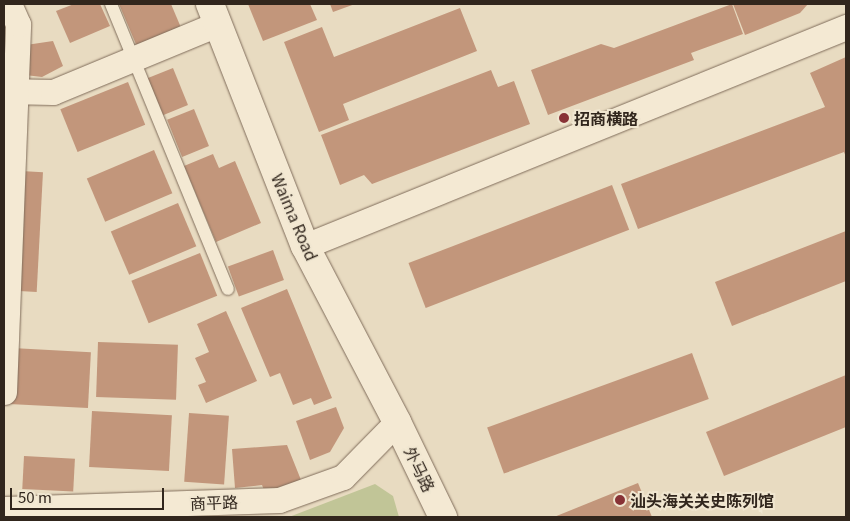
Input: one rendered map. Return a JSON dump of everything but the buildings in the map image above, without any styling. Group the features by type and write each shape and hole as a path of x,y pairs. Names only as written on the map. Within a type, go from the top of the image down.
{"street":[{"path":"4,392 10,91 18,24 9,4"},
{"path":"10,91 53,92 133,59 214,14"},
{"name":"Waima Road","path":"214,14 305,246 397,422"},
{"path":"305,246 846,27"},
{"name":"商平路","path":"4,508 279,500 343,477 397,422"},
{"name":"外马路","path":"397,422 443,517"}],"lane":[{"path":"111,4 228,289"}],"green space":[{"path":"375,484 393,496 399,517 289,517"}],"place":[{"name":"招商横路","path":"564,118"},
{"name":"汕头海关关史陈列馆","path":"620,500"}]}
